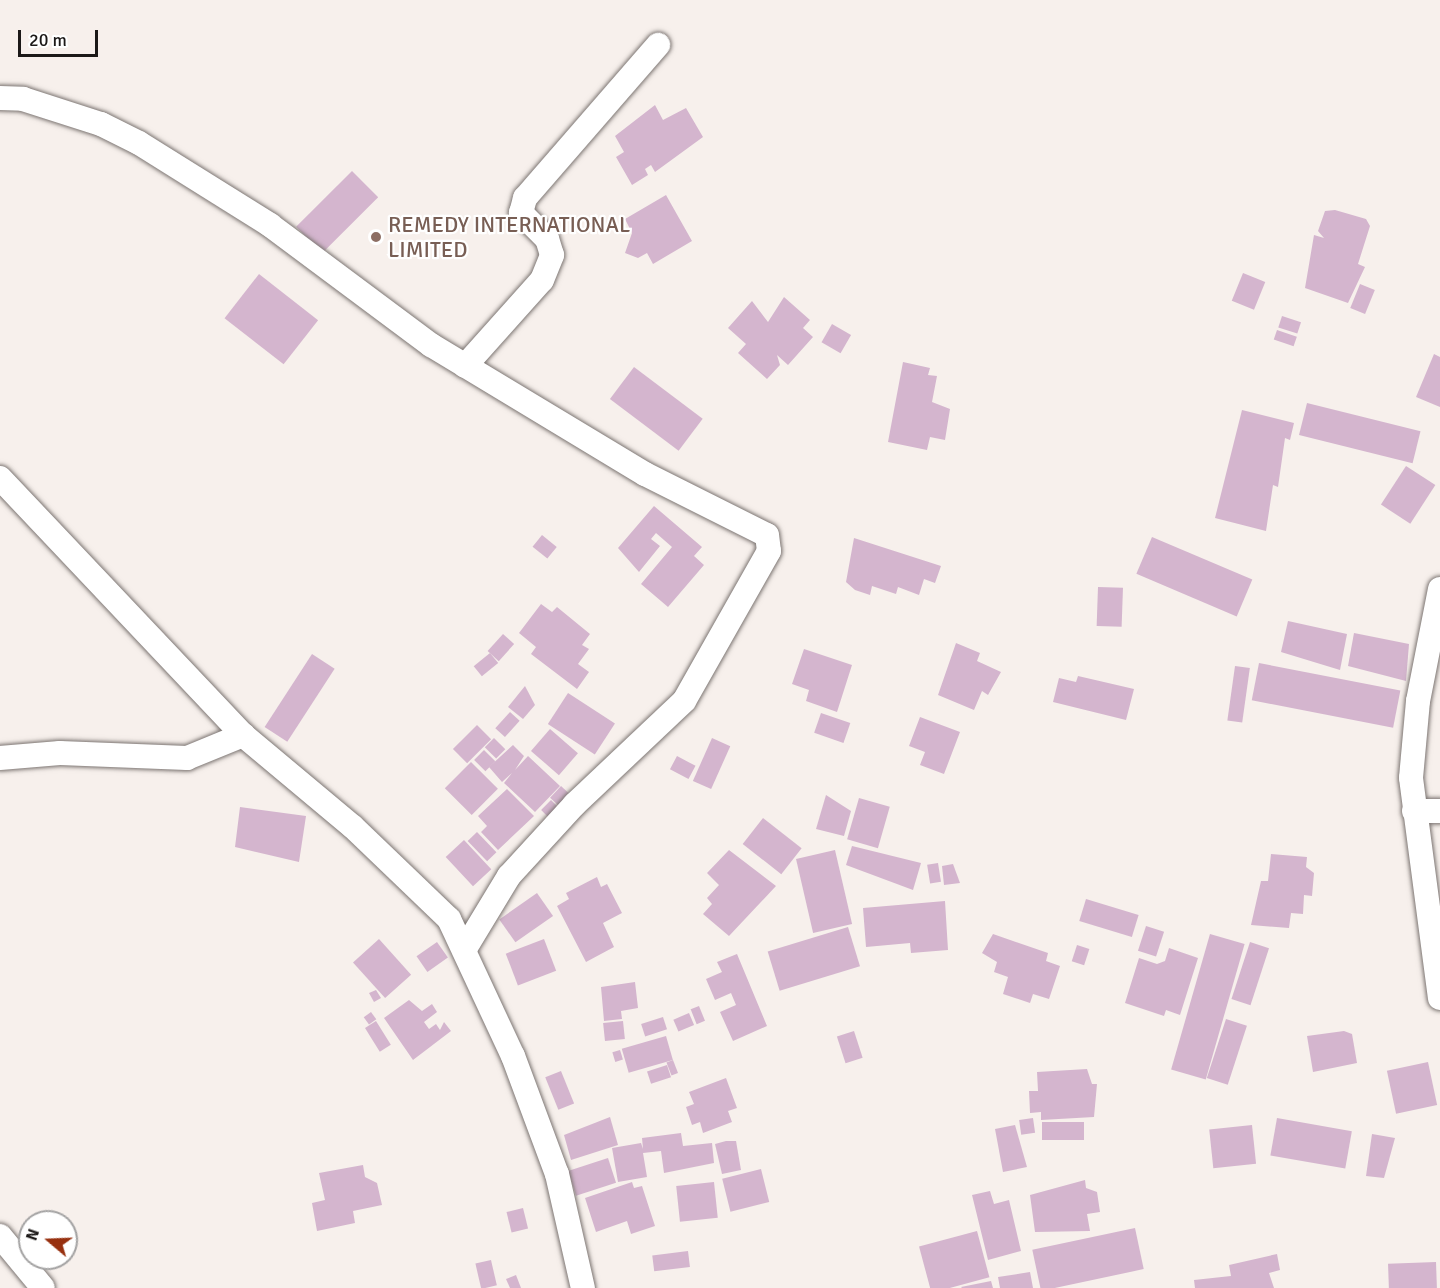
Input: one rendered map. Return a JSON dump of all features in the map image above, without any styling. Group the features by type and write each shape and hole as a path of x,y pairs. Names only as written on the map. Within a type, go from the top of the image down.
{"street":[{"path":"465,366 542,280 552,255 547,239 521,213 525,198 658,45"},
{"path":"0,98 23,99 101,124 140,143 270,225 465,366 645,474 762,531 770,543 684,701 575,804 509,876 466,947"},
{"path":"0,478 243,735 419,887 466,947 557,1174 583,1288"},
{"path":"1440,589 1418,701 1414,812 1440,998"},
{"path":"0,758 60,753 187,758 243,735"},
{"path":"1414,812 1440,811"},
{"path":"0,1236 43,1288"}],"building":[{"path":"655,105 663,120 686,108 703,137 655,172 651,165 645,169 648,175 632,185 616,157 624,152 615,136"},
{"path":"352,171 378,197 322,253 296,227"},
{"path":"666,195 692,241 653,264 647,253 638,258 625,253 632,233 625,219"},
{"path":"1335,210 1366,219 1370,226 1358,264 1365,267 1348,303 1305,288 1314,235 1324,238 1318,231 1325,211"},
{"path":"1243,273 1265,282 1254,310 1232,301"},
{"path":"259,274 318,320 284,364 225,318"},
{"path":"1360,284 1375,290 1365,314 1350,308"},
{"path":"784,297 810,320 803,328 813,337 788,365 777,355 780,365 767,379 738,353 746,344 728,328 752,301 768,322"},
{"path":"1282,316 1301,322 1297,334 1278,327"},
{"path":"832,324 851,335 841,353 822,342"},
{"path":"1277,330 1297,337 1294,346 1274,339"},
{"path":"1434,354 1440,357 1440,407 1416,397"},
{"path":"903,362 930,368 928,375 937,376 932,402 950,409 945,440 930,437 927,450 888,442"},
{"path":"634,367 703,419 679,451 610,399"},
{"path":"1307,403 1421,431 1413,463 1299,435"},
{"path":"1242,410 1294,423 1290,440 1285,438 1278,487 1273,485 1266,531 1215,518"},
{"path":"1406,466 1435,485 1410,524 1381,505"},
{"path":"654,506 702,547 694,556 704,565 668,607 641,584 672,547 656,533 651,539 660,546 639,572 618,548"},
{"path":"542,535 557,547 547,559 533,547"},
{"path":"1152,537 1252,580 1237,616 1136,574"},
{"path":"854,538 941,566 935,583 924,579 919,595 898,587 896,594 872,586 870,595 855,590 846,582"},
{"path":"1098,587 1123,588 1122,627 1097,626"},
{"path":"541,604 552,612 557,607 590,634 582,645 589,649 578,664 589,672 577,689 531,654 536,647 519,633"},
{"path":"1288,621 1347,634 1340,670 1281,652"},
{"path":"1354,633 1409,644 1406,681 1348,666"},
{"path":"503,634 514,644 499,661 488,651"},
{"path":"956,643 980,653 977,661 1001,672 988,695 982,691 974,710 938,695"},
{"path":"804,649 852,665 837,712 806,701 809,690 792,684"},
{"path":"490,653 498,663 482,676 474,666"},
{"path":"312,654 335,669 287,742 265,727"},
{"path":"1259,663 1400,690 1393,728 1252,700"},
{"path":"1235,666 1250,668 1242,723 1227,720"},
{"path":"1078,676 1134,689 1126,720 1053,702 1059,678 1076,682"},
{"path":"525,686 535,705 523,719 508,707"},
{"path":"568,693 615,723 595,755 548,724"},
{"path":"510,712 520,721 505,737 495,728"},
{"path":"821,713 850,723 843,743 814,733"},
{"path":"920,717 960,732 944,774 920,765 925,752 909,746"},
{"path":"477,725 491,739 467,763 453,749"},
{"path":"550,729 578,753 559,775 531,751"},
{"path":"494,738 505,749 496,759 485,747"},
{"path":"712,738 730,746 711,789 693,781"},
{"path":"513,745 524,756 515,770 528,756 560,786 535,812 504,783 512,773 502,782 489,767"},
{"path":"484,750 495,761 485,771 474,760"},
{"path":"677,756 696,766 688,779 670,769"},
{"path":"471,762 498,789 472,815 445,788"},
{"path":"561,786 574,798 563,810 550,798"},
{"path":"507,789 534,816 498,850 481,832 487,826 478,816"},
{"path":"826,795 851,811 844,836 816,829"},
{"path":"859,798 890,807 878,848 847,839"},
{"path":"551,800 559,808 549,818 541,810"},
{"path":"240,807 306,816 299,862 235,847"},
{"path":"763,818 802,848 781,874 743,844"},
{"path":"477,832 496,852 487,861 468,841"},
{"path":"464,840 491,869 473,886 446,857"},
{"path":"852,846 921,863 913,890 846,865"},
{"path":"729,850 776,886 729,936 703,914 712,904 707,898 719,885 707,873"},
{"path":"835,850 852,924 813,933 796,859"},
{"path":"1271,854 1307,857 1306,867 1314,873 1312,896 1304,895 1303,914 1291,913 1289,928 1251,925 1261,881 1268,881"},
{"path":"938,863 941,882 930,883 927,865"},
{"path":"953,864 960,883 944,885 942,866"},
{"path":"597,877 601,887 607,884 622,913 603,923 614,947 586,962 557,906 569,899 566,893"},
{"path":"537,893 553,916 515,942 499,919"},
{"path":"1086,899 1139,915 1132,937 1079,921"},
{"path":"945,901 948,950 911,953 910,943 866,947 863,908"},
{"path":"1146,926 1164,932 1156,957 1138,951"},
{"path":"848,927 860,966 780,991 768,952"},
{"path":"993,934 1048,953 1046,961 1060,966 1049,999 1033,994 1030,1003 1003,994 1008,977 994,972 997,962 982,953"},
{"path":"1210,934 1245,944 1206,1079 1171,1070"},
{"path":"379,939 411,975 385,998 353,962"},
{"path":"544,939 556,971 518,985 506,954"},
{"path":"437,942 448,958 427,972 417,956"},
{"path":"1250,942 1269,948 1250,1005 1231,999"},
{"path":"1077,945 1089,949 1084,965 1072,961"},
{"path":"1169,948 1198,958 1180,1015 1166,1010 1164,1016 1125,1003 1139,958 1157,964 1165,961"},
{"path":"737,954 767,1026 733,1041 720,1012 736,1005 731,993 715,1000 706,979 722,972 717,962"},
{"path":"635,982 638,1008 621,1011 622,1019 604,1021 601,987"},
{"path":"376,990 381,998 374,1002 369,993"},
{"path":"409,1000 422,1011 432,1004 437,1012 424,1022 429,1029 436,1024 440,1030 444,1022 451,1031 413,1060 384,1018"},
{"path":"699,1006 705,1021 697,1024 691,1009"},
{"path":"371,1012 376,1019 369,1025 364,1017"},
{"path":"689,1013 694,1025 678,1032 673,1020"},
{"path":"663,1017 667,1029 645,1036 641,1024"},
{"path":"1226,1019 1247,1026 1228,1085 1207,1078"},
{"path":"376,1021 391,1045 380,1052 365,1028"},
{"path":"623,1021 625,1039 605,1041 603,1023"},
{"path":"854,1031 863,1058 846,1063 837,1037"},
{"path":"1344,1031 1352,1034 1357,1063 1313,1072 1307,1036"},
{"path":"666,1036 673,1060 629,1073 622,1049"},
{"path":"620,1050 623,1060 615,1062 612,1052"},
{"path":"673,1060 678,1073 671,1076 666,1063"},
{"path":"1428,1062 1437,1105 1396,1114 1387,1071"},
{"path":"667,1065 671,1077 651,1084 647,1071"},
{"path":"1087,1069 1092,1084 1097,1084 1094,1117 1041,1120 1041,1112 1030,1113 1029,1091 1038,1091 1037,1072"},
{"path":"561,1071 574,1103 558,1110 545,1077"},
{"path":"726,1078 737,1108 728,1111 732,1122 703,1133 700,1122 692,1125 686,1107 694,1104 689,1092"},
{"path":"610,1117 618,1145 571,1160 564,1135"},
{"path":"1033,1118 1035,1133 1021,1135 1019,1120"},
{"path":"1277,1118 1352,1131 1345,1169 1270,1155"},
{"path":"1042,1122 1084,1122 1084,1140 1042,1140"},
{"path":"1015,1125 1027,1167 1003,1172 995,1129"},
{"path":"1252,1125 1256,1164 1213,1168 1209,1129"},
{"path":"681,1133 683,1146 712,1143 714,1163 664,1173 661,1151 643,1153 647,1177 618,1182 612,1148 641,1143 643,1149 642,1138"},
{"path":"1372,1134 1395,1138 1384,1178 1366,1176"},
{"path":"736,1141 741,1170 722,1174 715,1144"},
{"path":"608,1158 616,1183 576,1196 568,1171"},
{"path":"363,1165 365,1177 377,1183 382,1205 353,1211 355,1223 317,1231 312,1203 325,1200 319,1173"},
{"path":"761,1169 769,1202 730,1212 722,1179"},
{"path":"1085,1180 1086,1188 1097,1192 1100,1212 1087,1214 1090,1231 1035,1232 1030,1195"},
{"path":"632,1182 634,1188 642,1186 655,1226 631,1234 627,1221 596,1232 585,1198"},
{"path":"714,1182 718,1218 680,1222 676,1186"},
{"path":"990,1191 994,1204 1009,1200 1021,1251 988,1260 972,1195"},
{"path":"523,1208 528,1228 512,1232 507,1212"},
{"path":"1135,1228 1144,1269 1055,1288 1040,1288 1032,1250"},
{"path":"977,1231 989,1277 950,1288 930,1288 919,1247"},
{"path":"688,1251 690,1267 654,1271 652,1255"},
{"path":"1277,1254 1280,1270 1269,1273 1274,1288 1195,1288 1194,1280 1231,1276 1229,1265"},
{"path":"491,1260 497,1285 481,1288 475,1264"},
{"path":"1436,1262 1437,1288 1389,1288 1388,1264"},
{"path":"1030,1272 1033,1288 1000,1288 998,1277"},
{"path":"516,1275 521,1288 510,1288 506,1279"},
{"path":"991,1281 993,1288 961,1287"}],"place":[{"name":"REMEDY INTERNATIONAL LIMITED","path":"376,237"}]}
